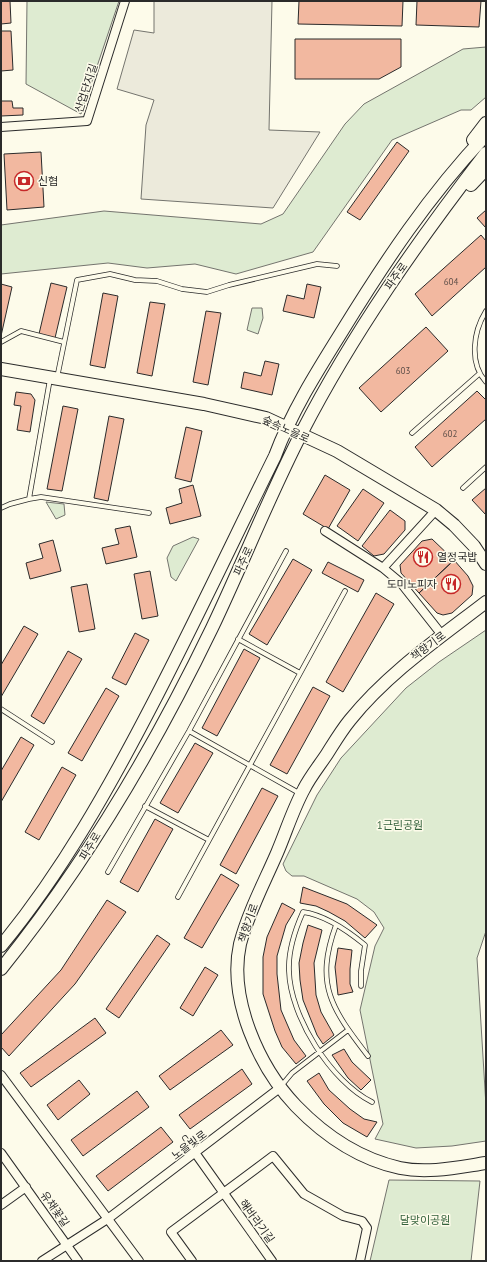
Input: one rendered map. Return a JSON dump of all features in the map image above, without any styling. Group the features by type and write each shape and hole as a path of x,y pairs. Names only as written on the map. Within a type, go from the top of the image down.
{"main road":[{"path":"405,233 423,203 486,123"},
{"name":"파주로","path":"1,946 59,867 118,770 220,568 274,456 285,427 370,286 405,233 453,172 486,135"},
{"name":"파주로","path":"1,968 37,924 76,869 124,790 211,630 301,435 349,348 384,292 486,153"},
{"path":"414,251 486,168"},
{"name":"숲속노을로","path":"1,369 204,404 266,418 337,451 436,510 454,524 474,546 486,564"},
{"name":"책향기로","path":"486,602 396,671 350,720 302,794 249,915 240,946 238,974 240,997 245,1019 255,1043 280,1087 305,1115 338,1143 359,1155 401,1168 426,1170 486,1164"}],"street":[{"name":"산업단지길","path":"1,127 87,121 125,1"},
{"path":"382,568 436,510"},
{"path":"325,531 382,568 401,583 442,635"},
{"path":"1,1075 109,1218 139,1261"},
{"name":"노을빛로","path":"109,1218 196,1154 280,1087"},
{"name":"유채꽃길","path":"1,1153 78,1261"},
{"name":"해바라기길","path":"196,1154 272,1261"},
{"path":"192,1261 171,1232 273,1156 304,1194 343,1216 362,1221 365,1224 367,1228 360,1261"},
{"name":"유채꽃길","path":"1,1205 26,1187"},
{"name":"유채꽃길","path":"42,1261 66,1244 109,1218"}],"lane":[{"path":"29,499 54,378 64,342 77,280 110,274 135,280 157,281 182,289 207,292 317,264 337,266"},
{"path":"486,311 476,337 474,356 479,374 486,382"},
{"path":"1,342 20,331 64,342"},
{"path":"412,433 479,374"},
{"path":"463,488 486,467"},
{"path":"1,508 10,504 41,497 149,513"},
{"path":"108,872 188,731 286,551"},
{"path":"178,897 345,591"},
{"path":"238,639 300,673"},
{"path":"1,709 52,742"},
{"path":"188,731 302,794"},
{"path":"145,806 209,840"},
{"path":"361,986 361,971 365,945 355,936 314,913 303,912 291,947 289,970 293,998 305,1029 341,1081 362,1098 372,1102"},
{"path":"336,925 328,946 325,969 328,989 334,1007 348,1030 368,1056"},
{"path":"280,1087 292,1073 348,1030"},
{"path":"185,1138 196,1154"}],"green space":[{"path":"27,1 119,1 81,114 26,84"},
{"path":"486,47 486,97 471,110 461,110 392,140 313,252 236,274 195,264 147,268 108,263 1,274 1,225 104,211 261,224 283,214 345,124 364,104 463,49"},
{"path":"252,308 262,308 263,318 258,334 247,330"},
{"path":"46,502 64,504 65,515 56,519"},
{"path":"193,537 199,539 176,581 171,577 167,558 173,546"},
{"name":"1근린공원","path":"486,630 486,931 477,958 486,1106 486,1141 452,1146 416,1148 375,1139 383,1124 360,1010 375,946 384,928 374,912 357,899 304,876 292,876 286,871 283,864 317,795 341,758 406,688 439,662"},
{"name":"달맞이공원","path":"389,1180 480,1181 471,1261 370,1261"}],"shaded area":[{"path":"154,1 272,1 269,130 320,132 273,208 141,199 146,125 154,100 117,89 134,30 154,33"}],"building":[{"path":"1,1 10,1 11,23 1,24"},
{"path":"299,1 403,1 402,26 298,24"},
{"path":"417,1 481,1 479,27 416,25"},
{"path":"1,31 11,31 13,70 1,71"},
{"path":"295,39 401,39 401,67 379,79 295,79"},
{"path":"1,101 12,101 13,108 23,108 23,115 1,116"},
{"path":"397,142 409,151 360,220 347,212"},
{"name":"신협","path":"41,152 44,207 7,210 4,154"},
{"path":"486,210 486,228 477,218"},
{"path":"481,235 486,241 486,267 432,316 415,294"},
{"path":"51,283 67,287 55,338 39,334"},
{"path":"1,284 12,287 1,336"},
{"path":"307,284 321,287 314,318 283,311 287,295 304,299"},
{"path":"103,293 118,296 105,368 90,365"},
{"path":"150,302 165,304 152,376 137,373"},
{"path":"206,311 221,313 208,385 193,382"},
{"path":"426,327 448,351 381,412 359,388"},
{"path":"265,361 279,364 272,395 241,388 244,372 261,376"},
{"path":"477,391 486,400 486,419 432,467 415,447"},
{"path":"16,392 31,394 35,400 30,432 17,430 21,406 14,405"},
{"path":"63,406 78,409 62,491 47,489"},
{"path":"109,416 124,419 108,501 94,498"},
{"path":"186,427 202,431 191,482 175,478"},
{"path":"325,475 350,490 328,529 303,514"},
{"path":"193,485 201,516 170,524 166,508 182,503 179,489"},
{"path":"486,488 486,515 472,500"},
{"path":"363,489 384,503 358,541 337,526"},
{"path":"390,510 405,521 405,530 384,554 374,556 362,546"},
{"path":"130,526 137,557 106,564 102,548 119,544 115,529"},
{"path":"432,539 454,560 419,593 401,573 400,565 422,541"},
{"path":"53,540 61,571 30,579 26,563 43,558 39,544"},
{"path":"293,559 312,570 267,645 249,634"},
{"path":"454,560 468,576 473,586 472,595 452,613 443,615 437,613 419,593"},
{"path":"328,562 364,580 358,592 322,573"},
{"path":"150,571 158,616 142,619 134,574"},
{"path":"87,584 95,629 79,632 71,587"},
{"path":"376,593 394,604 343,692 326,682"},
{"path":"24,626 38,634 1,697 1,665"},
{"path":"135,633 149,640 126,685 112,678"},
{"path":"244,649 260,658 217,736 202,728"},
{"path":"68,651 82,659 44,724 31,716"},
{"path":"313,687 330,696 287,774 270,765"},
{"path":"106,688 119,696 82,761 68,753"},
{"path":"21,737 34,745 1,802 1,771"},
{"path":"195,743 213,753 178,813 160,803"},
{"path":"62,767 76,775 39,840 25,832"},
{"path":"262,788 278,796 236,874 220,865"},
{"path":"155,819 173,829 138,892 120,882"},
{"path":"221,874 239,885 202,948 184,938"},
{"path":"303,887 347,904 377,925 365,938 345,921 329,912 316,906 300,903"},
{"path":"107,900 126,912 75,984 9,1056 1,1047 1,1035 61,970"},
{"path":"282,903 295,910 286,925 277,956 277,974 281,1010 294,1040 306,1056 296,1064 282,1047 263,994 263,957 267,937"},
{"path":"308,925 322,930 314,963 316,995 321,1012 334,1035 323,1044 317,1035 303,1000 300,980 299,963"},
{"path":"157,935 170,944 119,1018 106,1009"},
{"path":"338,948 352,950 350,984 353,992 338,995 335,967"},
{"path":"205,967 218,975 193,1016 180,1008"},
{"path":"95,1018 106,1033 31,1087 20,1073"},
{"path":"221,1030 233,1045 170,1090 159,1076"},
{"path":"344,1049 352,1062 371,1080 361,1090 348,1078 332,1055"},
{"path":"242,1069 252,1084 190,1129 179,1115"},
{"path":"319,1073 329,1090 350,1109 364,1119 377,1122 367,1137 343,1123 324,1104 307,1081"},
{"path":"79,1080 90,1094 58,1120 47,1105"},
{"path":"137,1091 149,1107 83,1156 71,1140"},
{"path":"161,1127 173,1142 108,1191 96,1176"}],"place":[{"name":"신협","path":"24,181"},
{"name":"열정국밥","path":"423,557"},
{"name":"도미노피자","path":"451,584"}]}
